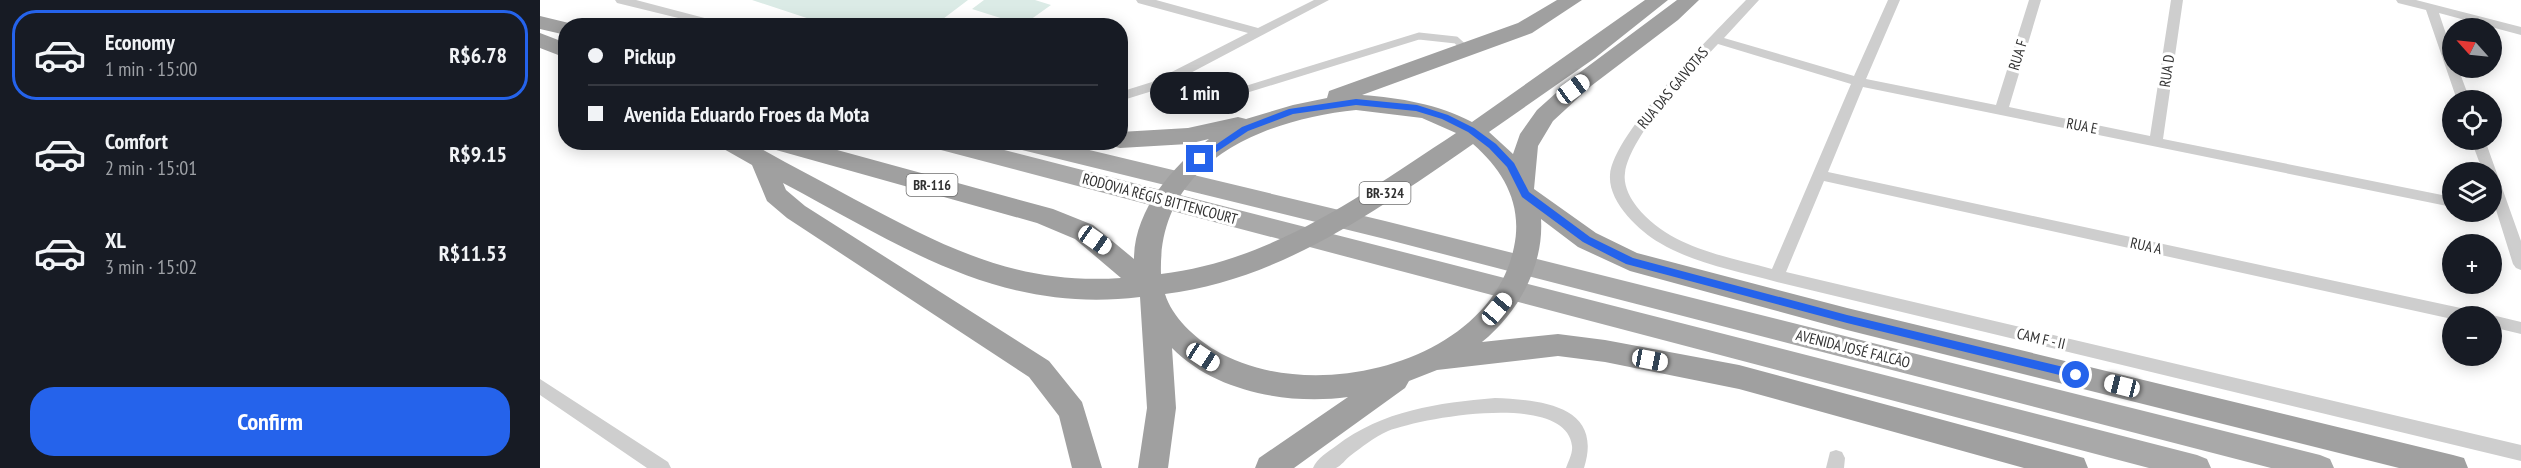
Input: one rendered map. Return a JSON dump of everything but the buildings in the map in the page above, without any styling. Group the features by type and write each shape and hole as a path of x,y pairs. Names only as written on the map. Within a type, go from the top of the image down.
{"highway":[{"path":"1525,28 1572,0"},
{"path":"1153,468 1158,452 1162,391 1149,284 1151,230 1166,197 1184,174 1210,151 1245,129 1468,51 1593,0"},
{"name":"BR-324","path":"826,195 935,254 995,276 1040,286 1090,291 1148,287 1204,278 1261,261 1324,231 1368,205 1553,77 1658,0"},
{"path":"1270,468 1419,366 1461,343 1487,321 1508,297 1522,271 1529,244 1524,157 1531,135 1545,115 1573,89 1689,0"},
{"path":"540,22 558,42"},
{"path":"1128,140 1188,136 1281,115 1356,102 1417,108 1445,117 1471,130 1493,146 1510,166 1526,200 1587,240 1630,261 1847,319 2453,468"},
{"path":"770,152 776,195 796,212 1039,369 1072,411 1087,468"},
{"name":"BR-116","path":"770,152 826,195"},
{"name":"BR-116","path":"770,152 1044,216 1084,232 1149,284"},
{"path":"1149,284 1168,326 1189,348 1217,366 1251,379 1289,386 1329,387 1370,382 1419,366 1524,347 1558,345 1605,351 1739,377 2073,468"}],"main road":[{"name":"RODOVIA RÉGIS BITTENCOURT","path":"972,150 1378,255"},
{"name":"RODOVIA RÉGIS BITTENCOURT","path":"1055,150 1385,230"},
{"name":"AVENIDA JOSÉ FALCÃO","path":"1385,230 2320,468"},
{"name":"AVENIDA JOSÉ FALCÃO","path":"1378,255 2197,468"}],"street":[{"path":"621,0 696,18"},
{"path":"1142,0 1257,32"},
{"path":"1128,95 1168,78 1323,0"},
{"name":"RUA DAS GAIVOTAS","path":"1619,189 1617,175 1620,159 1635,134 1714,39 1753,0"},
{"path":"1777,276 1821,175 1857,81 1894,0"},
{"name":"RUA F","path":"2001,111 2035,0"},
{"name":"RUA D","path":"2157,141 2177,0"},
{"path":"2402,0 2521,31"},
{"path":"2431,8 2460,90"},
{"name":"RUA E","path":"1714,39 1857,81 2442,200"},
{"name":"RUA A","path":"1821,175 2442,310"},
{"name":"CAM F - II","path":"1619,189 1654,232 1672,243 1714,258 1777,276 2521,453"},
{"path":"2502,221 2521,264"},
{"path":"2502,323 2521,327"},
{"path":"540,386 662,468"},
{"path":"1322,468 1382,426 1419,414 1476,406 1523,406 1549,409 1562,415 1573,425 1582,447 1575,468"}],"lane":[{"path":"1168,78 1205,95 1228,95 1419,36 1456,40 1468,51"}],"shaded area":[{"path":"752,0 968,0 944,18 807,18"},
{"path":"984,0 1035,0 1051,5 1033,18 1001,18 972,9"}],"route":[{"path":"1200,159 1245,129 1292,111 1356,102 1417,108 1445,117 1471,130 1493,146 1510,166 1525,195 1587,240 1609,253 1630,261 1847,319 2076,375"}]}
